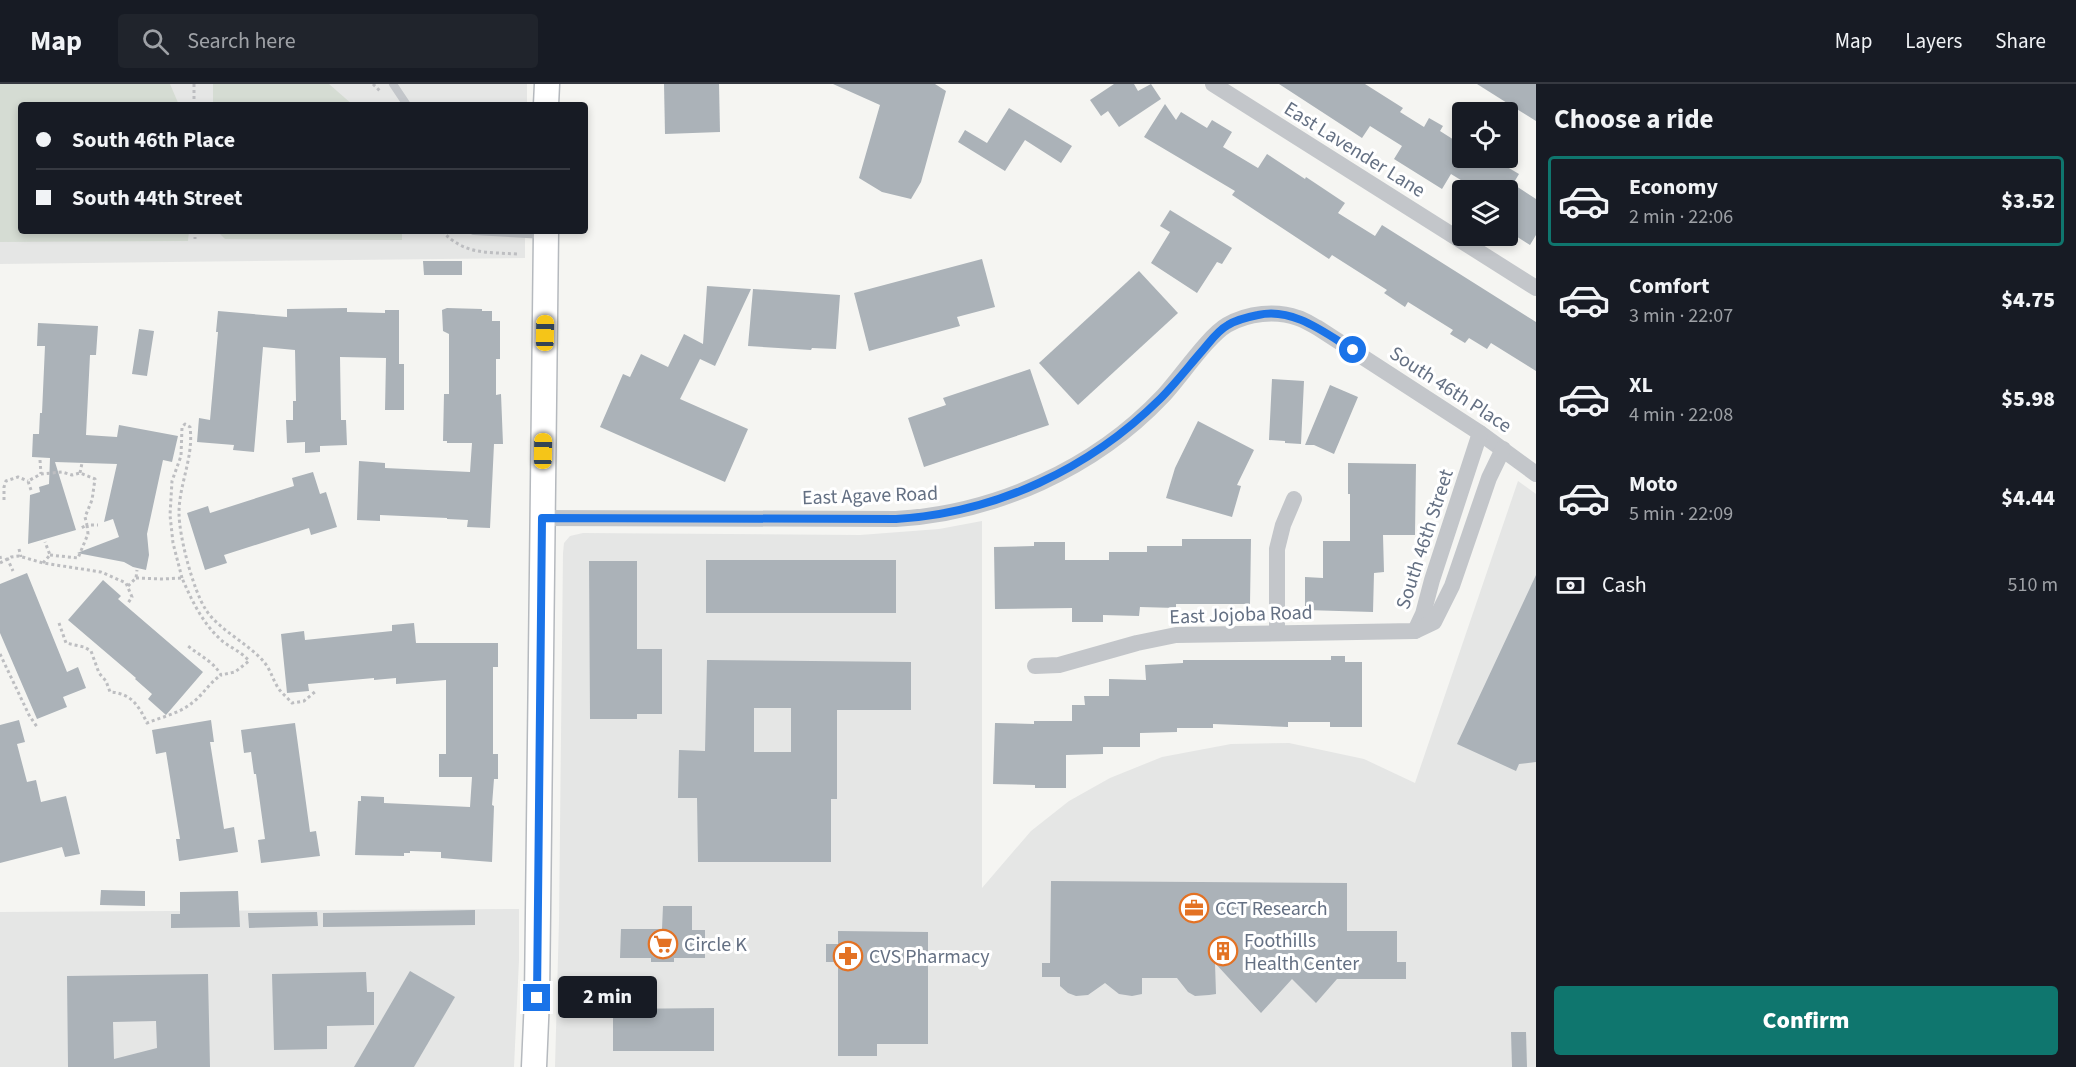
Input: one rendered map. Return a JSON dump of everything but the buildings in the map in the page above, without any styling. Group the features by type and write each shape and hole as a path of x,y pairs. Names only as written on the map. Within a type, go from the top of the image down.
{"street":[{"path":"546,102 547,84"},
{"name":"East Lavender Lane","path":"1213,84 1536,288"},
{"path":"534,1067 537,998 546,234"},
{"name":"East Agave Road","path":"542,518 896,519 924,517 994,501 1063,472 1116,438 1162,397 1215,335 1227,325 1260,314 1275,314"},
{"name":"South 46th Place","path":"1275,314 1298,317 1318,328 1480,433 1536,474"},
{"name":"South 46th Street","path":"1415,631 1423,614 1480,433"},
{"name":"South 46th Street","path":"1415,631 1434,622 1447,595 1489,478 1503,449"},
{"path":"1277,633 1277,549 1283,525 1294,499"},
{"name":"East Jojoba Road","path":"1035,666 1059,665 1137,643 1176,635 1415,631"}],"lane":[{"path":"393,84 405,102"}],"path":[{"path":"194,84 194,102"},
{"path":"195,234 195,239"},
{"path":"446,234 460,246 474,252 517,254"},
{"path":"59,623 66,643 91,651 99,673 106,681 110,692 119,693 131,699 138,705 147,723 192,704 220,675 235,672 249,661 220,639 205,623 182,578 173,543 171,494 172,481 181,456 182,427 185,424 190,427 192,440 180,493 180,531 192,575 206,610 239,642 262,660 272,674 277,687 292,703 304,701 316,691"},
{"path":"40,460 41,474"},
{"path":"80,473 82,463"},
{"path":"28,481 41,474 62,472 72,475 80,473 95,479 92,500 85,517 88,534 78,558 50,555"},
{"path":"4,500 6,481 18,477 28,481 31,490"},
{"path":"81,528 87,525 98,525"},
{"path":"45,542 50,555"},
{"path":"20,549 21,557"},
{"path":"43,563 50,555"},
{"path":"0,556 1,563"},
{"path":"1,563 7,558 21,557 43,563 101,572 126,583 132,597 128,603"},
{"path":"7,558 13,571"},
{"path":"128,586 136,578 136,570"},
{"path":"136,578 182,578"},
{"path":"188,646 204,656 220,675"},
{"path":"0,654 37,727"}],"shaded area":[{"path":"0,84 527,84 527,102 18,102 18,234 525,234 525,258 0,264"},
{"path":"0,84 170,84 178,102 18,102 18,234 189,234 188,241 0,242"},
{"path":"213,84 329,84 350,102 213,102"},
{"path":"220,234 402,234 402,240 225,239"},
{"path":"1518,481 1536,494 1536,1067 555,1067 563,553 564,543 570,536 583,533 860,535 939,529 982,521 982,888 1031,831 1069,801 1110,778 1162,757 1231,744 1289,743 1364,759 1415,783"},
{"path":"519,909 514,1067 0,1067 0,912"}],"place":[{"name":"CCT Research","path":"1194,908"},
{"name":"Circle K","path":"663,944"},
{"name":"Foothills Health Center","path":"1223,951"},
{"name":"CVS Pharmacy","path":"848,956"}],"route":[{"path":"537,998 542,518 896,519 954,512 994,501 1025,489 1063,472 1099,451 1134,424 1162,397 1215,335 1227,325 1260,314 1298,317 1353,350"}]}
